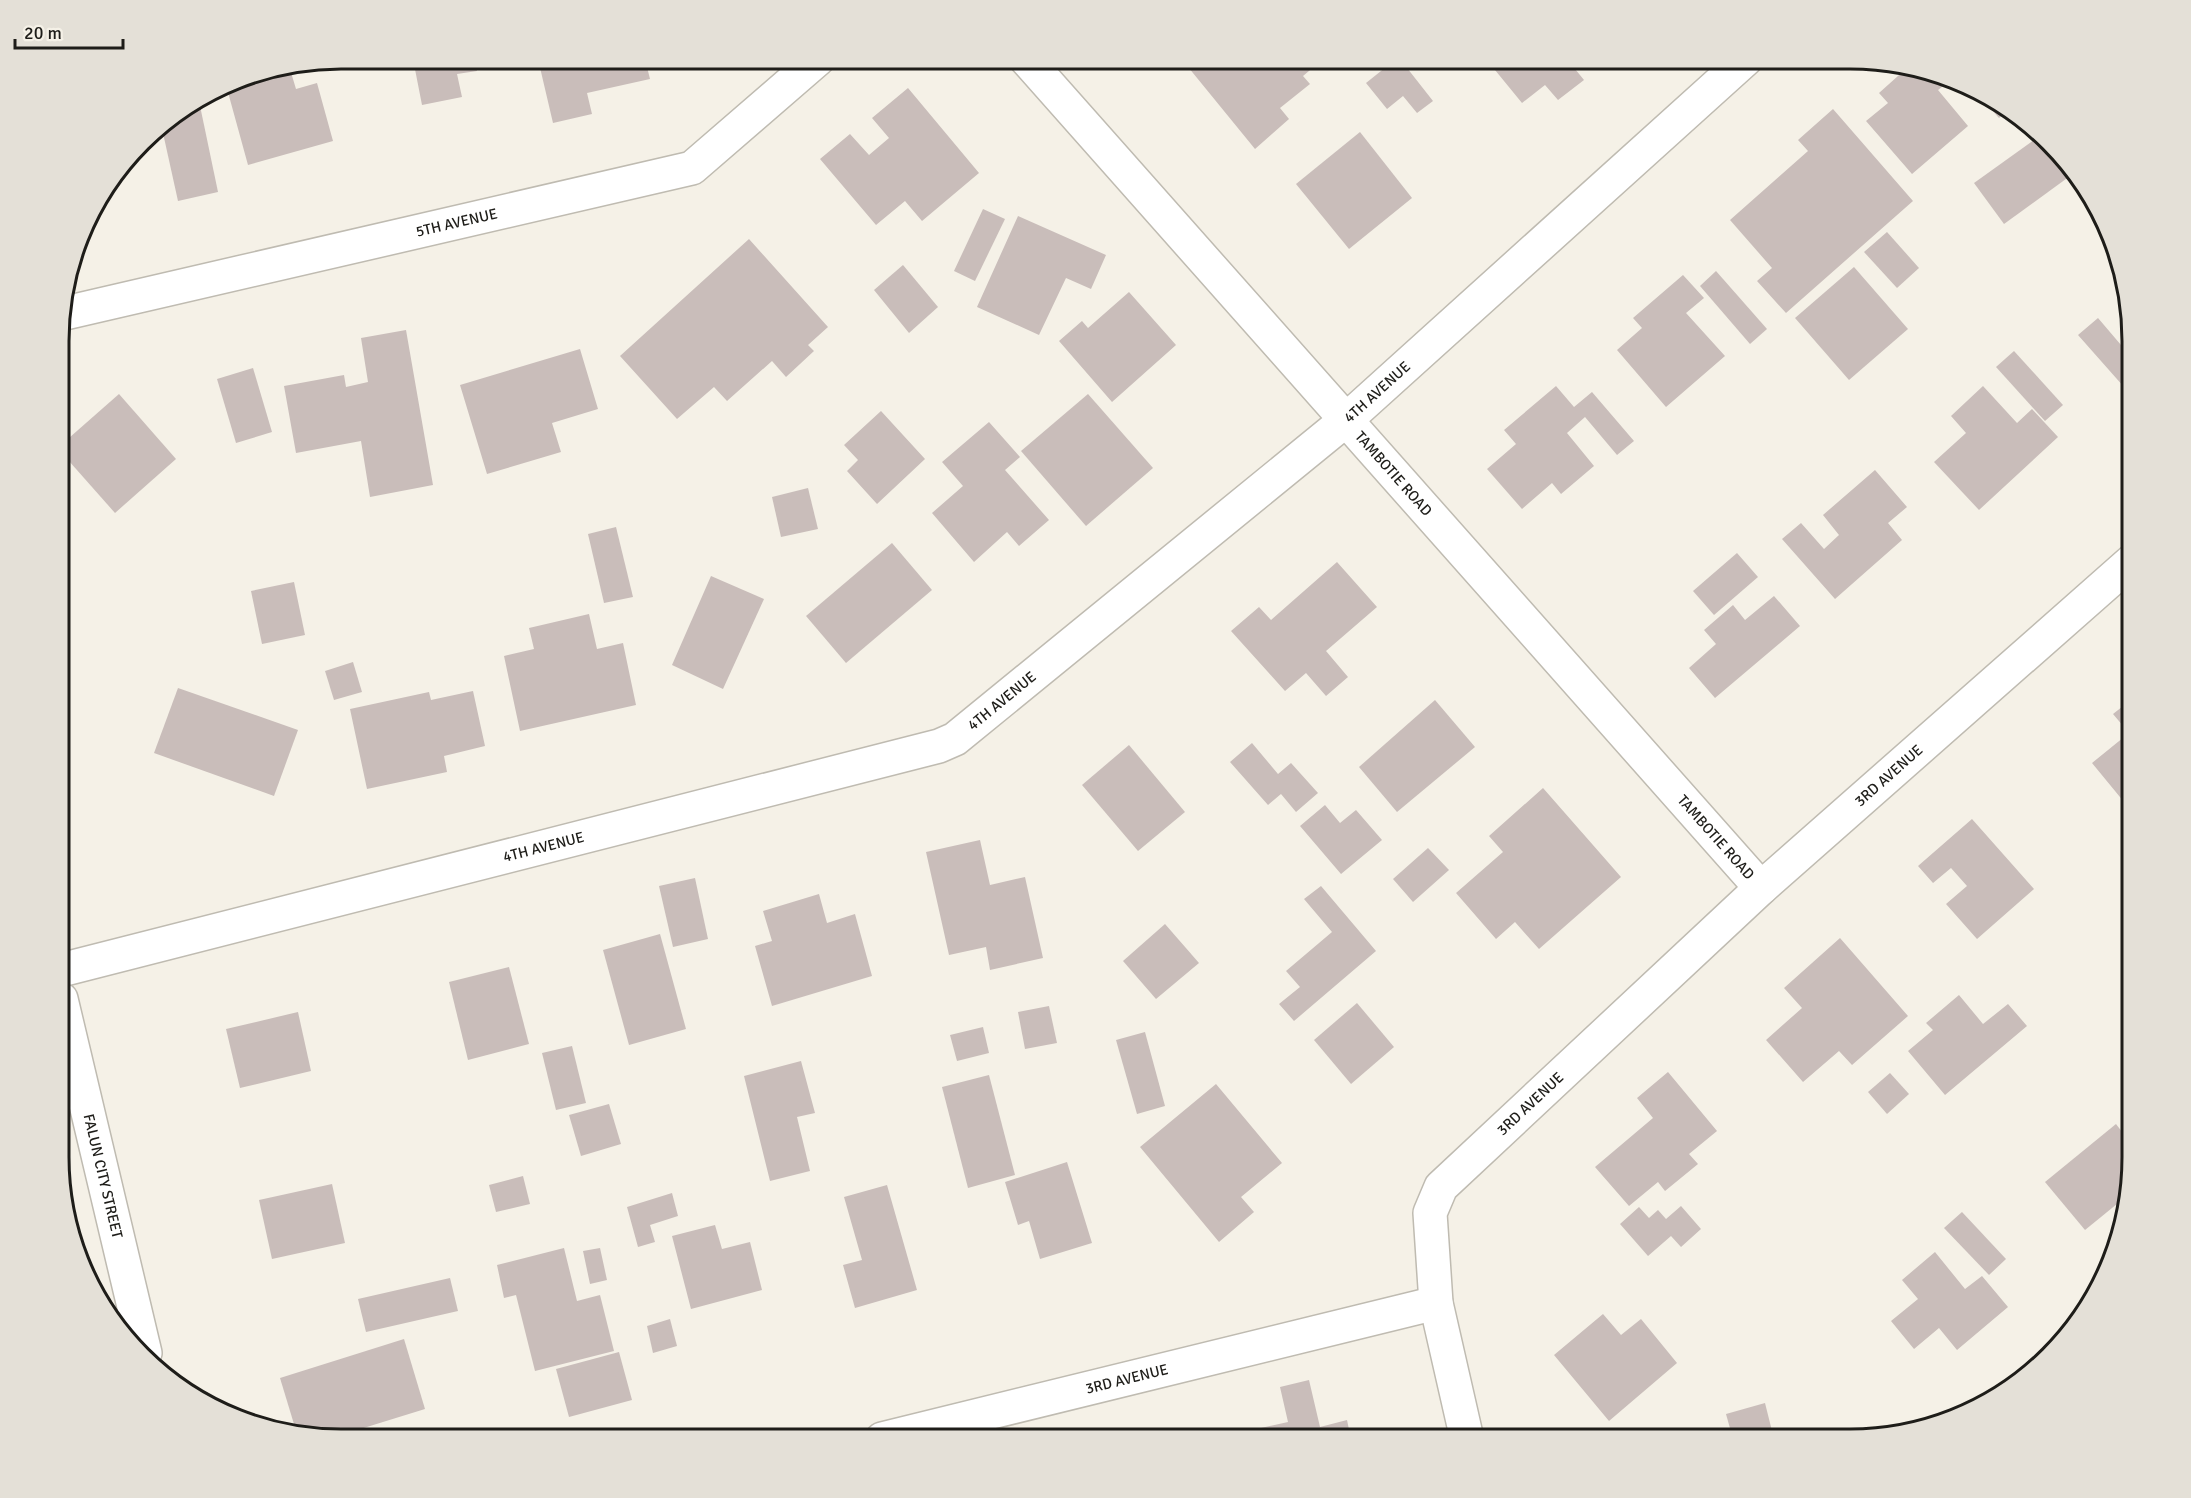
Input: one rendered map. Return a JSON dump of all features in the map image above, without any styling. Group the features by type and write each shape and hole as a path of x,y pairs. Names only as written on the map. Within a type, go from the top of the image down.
{"street":[{"name":"5TH AVENUE","path":"71,312 692,168 806,69"},
{"name":"TAMBOTIE ROAD","path":"1035,69 1761,888"},
{"name":"4TH AVENUE","path":"69,968 947,743 969,730 1346,420 1735,69"},
{"name":"3RD AVENUE","path":"923,1429 1436,1303 1430,1214 1441,1187 1761,888 2122,570"},
{"name":"FALUN CITY STREET","path":"69,1033 143,1343"},
{"path":"1436,1303 1465,1429"}],"building":[{"path":"415,69 476,69 477,71 457,74 462,97 422,105"},
{"path":"540,69 648,69 650,79 587,93 592,114 553,123"},
{"path":"1190,69 1311,69 1303,76 1310,84 1280,108 1289,119 1255,149"},
{"path":"1384,69 1408,69 1433,101 1417,113 1403,96 1387,109 1366,83"},
{"path":"1494,69 1575,69 1584,80 1558,100 1545,85 1522,103"},
{"path":"291,73 296,89 317,83 333,141 248,165 228,94 254,83"},
{"path":"1901,74 1937,83 1944,86 1938,90 1968,126 1912,174 1866,121 1888,103 1879,93"},
{"path":"908,88 979,173 922,221 905,201 876,225 820,159 850,134 869,155 889,138 872,118"},
{"path":"200,108 218,192 178,201 163,135"},
{"path":"1990,108 2002,116 1999,118"},
{"path":"1833,109 1913,201 1786,313 1757,281 1772,268 1730,220 1808,151 1798,140"},
{"path":"1360,132 1412,198 1349,249 1296,184"},
{"path":"2033,140 2068,178 2004,224 1974,183"},
{"path":"983,209 1005,219 975,281 954,271"},
{"path":"1018,216 1106,255 1091,289 1066,278 1039,335 977,307"},
{"path":"1887,232 1919,268 1897,288 1864,252"},
{"path":"749,239 828,327 808,345 814,351 786,377 772,361 727,401 714,387 677,419 620,356"},
{"path":"903,265 938,307 909,333 874,290"},
{"path":"1854,267 1908,329 1849,380 1795,318"},
{"path":"1716,271 1767,329 1750,344 1700,286"},
{"path":"1683,275 1704,298 1686,313 1725,356 1666,407 1617,350 1642,328 1633,318"},
{"path":"1129,292 1176,345 1112,402 1059,341 1082,321 1088,328"},
{"path":"2098,318 2122,344 2122,385 2078,335"},
{"path":"406,330 433,485 370,497 361,441 296,453 284,386 344,375 346,387 368,382 361,338"},
{"path":"580,349 598,409 552,423 561,452 487,474 460,385"},
{"path":"2014,351 2063,405 2045,421 1996,367"},
{"path":"253,368 272,432 236,443 217,379"},
{"path":"1556,386 1574,407 1592,392 1634,441 1617,455 1585,417 1567,433 1594,466 1561,494 1552,483 1522,509 1487,469 1516,444 1504,430"},
{"path":"1983,386 2017,423 2032,409 2058,437 1979,510 1934,462 1966,433 1951,416"},
{"path":"119,394 176,459 115,513 69,461 69,438"},
{"path":"1088,394 1153,468 1086,526 1021,451"},
{"path":"881,411 925,459 877,504 847,471 858,460 844,445"},
{"path":"989,422 1020,457 1005,470 1049,520 1019,546 1007,532 974,562 932,513 963,486 942,462"},
{"path":"1875,470 1907,507 1888,523 1902,540 1835,599 1782,539 1801,523 1824,549 1839,535 1823,515"},
{"path":"808,488 818,529 781,537 772,497"},
{"path":"616,527 633,597 604,603 588,534"},
{"path":"892,543 932,590 846,663 806,616"},
{"path":"1737,553 1758,577 1714,615 1693,591"},
{"path":"1337,562 1377,607 1326,651 1348,677 1326,696 1306,673 1285,691 1231,631 1259,607 1271,620"},
{"path":"711,576 764,599 723,689 672,665"},
{"path":"294,582 305,635 262,644 251,591"},
{"path":"1774,596 1800,626 1715,698 1689,668 1716,644 1704,630 1733,605 1745,620"},
{"path":"589,614 597,649 623,643 636,705 520,731 504,656 534,649 529,628"},
{"path":"353,662 362,692 334,700 325,671"},
{"path":"178,688 298,730 274,796 154,753"},
{"path":"473,691 485,746 444,756 447,772 367,789 350,709 429,692 431,700"},
{"path":"1435,700 1475,747 1397,812 1359,767"},
{"path":"2122,707 2122,725 2113,714"},
{"path":"2122,739 2122,799 2092,763"},
{"path":"1252,743 1278,774 1291,763 1318,793 1296,812 1281,794 1268,805 1230,762"},
{"path":"1129,745 1185,812 1138,851 1082,785"},
{"path":"1543,788 1621,877 1539,949 1515,922 1496,939 1456,893 1503,852 1489,836"},
{"path":"1325,805 1340,823 1356,810 1382,840 1341,874 1300,826"},
{"path":"1972,819 2034,889 1977,939 1946,904 1967,886 1951,868 1933,883 1918,866"},
{"path":"980,840 990,885 1025,877 1043,958 990,970 986,947 949,955 926,852"},
{"path":"1428,848 1449,870 1413,902 1393,879"},
{"path":"695,878 708,939 673,947 659,886"},
{"path":"1321,886 1376,951 1294,1021 1279,1004 1300,987 1286,971 1332,932 1304,899"},
{"path":"819,894 827,923 855,914 872,976 772,1006 755,946 772,941 763,911"},
{"path":"1165,924 1199,963 1156,999 1123,961"},
{"path":"660,934 686,1029 629,1045 603,950"},
{"path":"1840,938 1908,1016 1852,1065 1839,1051 1803,1082 1766,1040 1802,1008 1784,988"},
{"path":"509,967 529,1044 468,1060 449,982"},
{"path":"1959,995 1983,1024 2008,1004 2027,1026 1945,1095 1908,1051 1933,1030 1926,1023"},
{"path":"1357,1003 1394,1047 1351,1084 1314,1040"},
{"path":"1049,1006 1057,1043 1025,1049 1018,1012"},
{"path":"298,1012 311,1071 240,1088 226,1029"},
{"path":"983,1027 989,1053 957,1061 950,1035"},
{"path":"1145,1032 1165,1106 1137,1114 1116,1040"},
{"path":"572,1046 586,1103 556,1110 542,1053"},
{"path":"801,1061 815,1113 797,1117 810,1171 770,1181 744,1076"},
{"path":"1668,1072 1717,1131 1689,1154 1698,1164 1665,1191 1658,1182 1629,1206 1595,1167 1653,1118 1637,1098"},
{"path":"1890,1073 1909,1094 1887,1114 1868,1092"},
{"path":"989,1075 1015,1175 968,1188 942,1087"},
{"path":"1216,1084 1282,1163 1241,1197 1254,1212 1219,1242 1140,1147"},
{"path":"609,1104 621,1144 581,1156 569,1115"},
{"path":"2116,1124 2122,1132 2118,1203 2085,1230 2045,1182"},
{"path":"1067,1162 1092,1243 1040,1259 1029,1221 1018,1225 1005,1182"},
{"path":"523,1176 530,1204 496,1212 489,1185"},
{"path":"332,1184 345,1243 272,1259 259,1200"},
{"path":"887,1185 917,1290 855,1308 843,1265 862,1260 844,1197"},
{"path":"672,1193 678,1216 650,1225 655,1242 638,1247 627,1207"},
{"path":"1681,1206 1701,1229 1681,1247 1671,1236 1648,1256 1620,1224 1639,1207 1649,1218 1658,1210 1666,1219"},
{"path":"1962,1212 2006,1259 1989,1275 1944,1228"},
{"path":"715,1225 722,1249 750,1242 762,1290 691,1309 672,1236"},
{"path":"564,1248 577,1301 600,1295 614,1351 535,1371 516,1295 504,1298 497,1265"},
{"path":"600,1248 607,1280 590,1284 583,1251"},
{"path":"1935,1252 1965,1289 1982,1276 2008,1307 1957,1350 1939,1328 1914,1349 1891,1321 1918,1299 1902,1280"},
{"path":"450,1278 458,1311 366,1332 358,1299"},
{"path":"1603,1314 1621,1335 1641,1319 1677,1363 1609,1421 1554,1355"},
{"path":"670,1319 677,1346 653,1353 647,1326"},
{"path":"404,1339 425,1409 360,1429 294,1425 280,1378"},
{"path":"619,1352 632,1400 569,1417 556,1369"},
{"path":"1309,1380 1320,1427 1347,1420 1349,1429 1261,1429 1288,1422 1280,1387"},
{"path":"1765,1403 1772,1429 1730,1429 1726,1414"}]}
